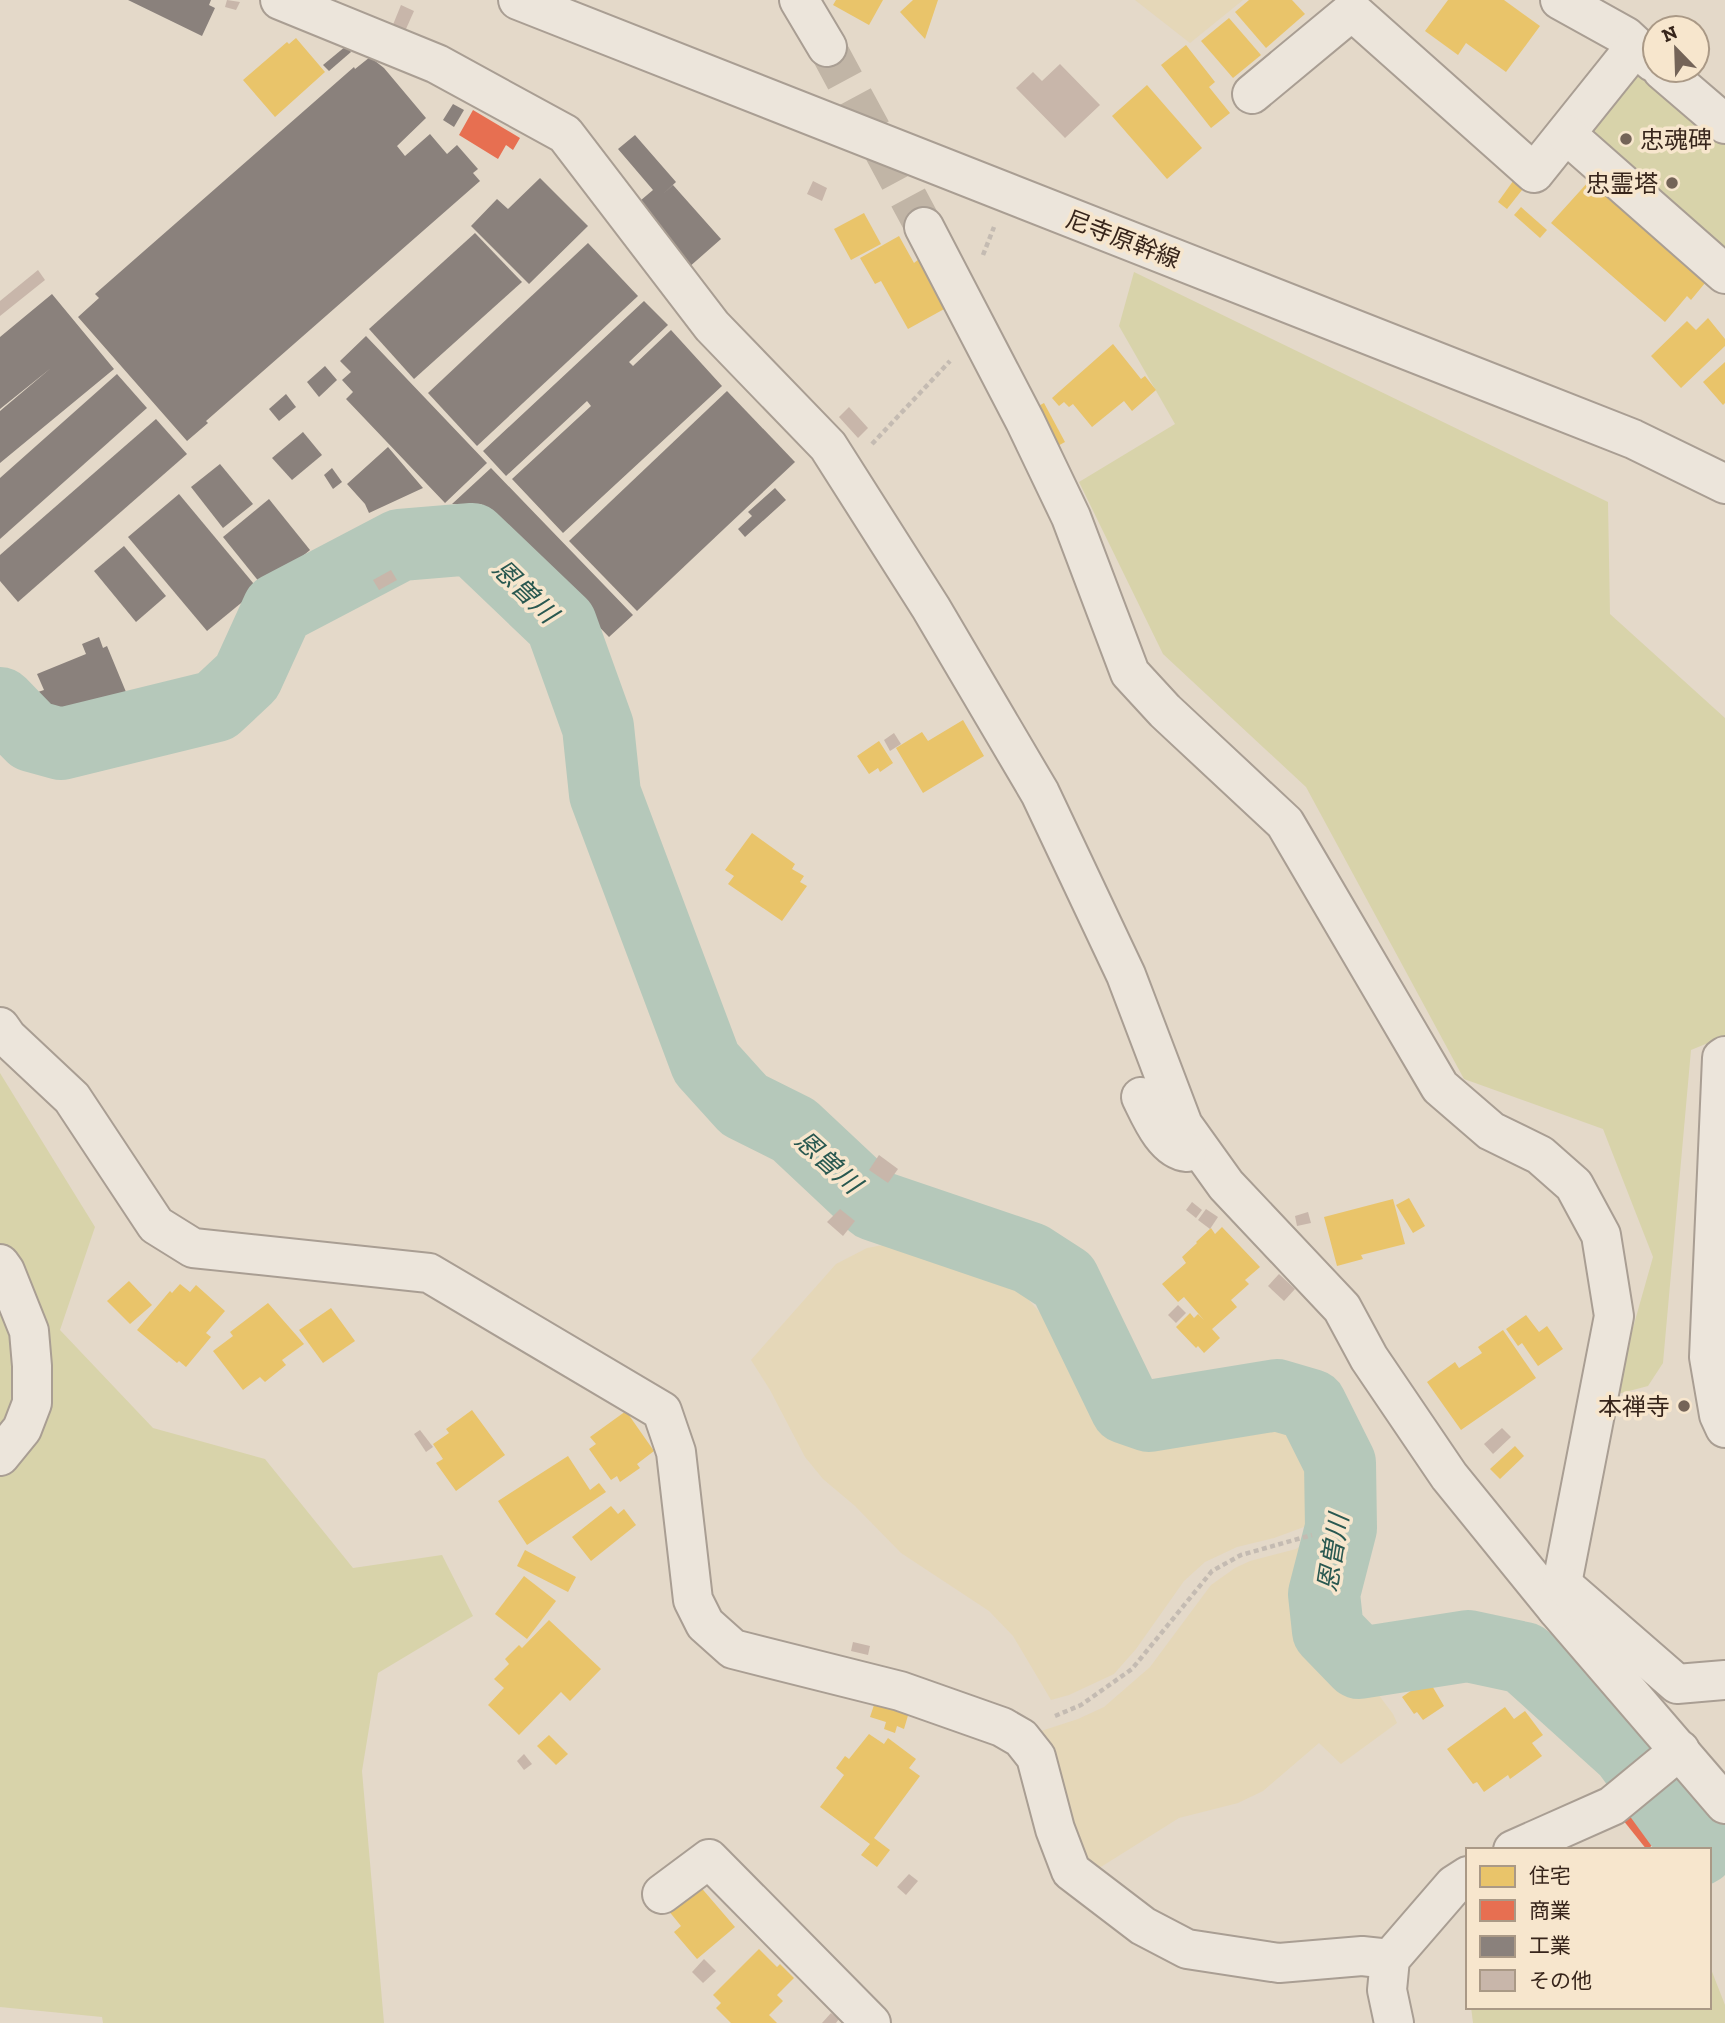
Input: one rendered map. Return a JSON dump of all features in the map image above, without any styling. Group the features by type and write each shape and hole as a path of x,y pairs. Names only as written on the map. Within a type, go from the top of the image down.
{"street":[{"path":"280,0 437,64 565,135 712,326 828,446 931,608 1040,793 1126,975 1183,1125 1226,1185 1342,1308 1369,1358 1449,1476 1559,1596 1672,1756 1725,1804"},
{"name":"尼寺原幹線","path":"518,0 1633,439 1725,484"},
{"path":"799,0 827,47"},
{"path":"1560,0 1625,36 1641,51"},
{"path":"1252,94 1352,11 1534,173 1566,134 1641,69"},
{"path":"1679,84 1725,124"},
{"path":"1566,134 1725,274"},
{"path":"923,227 1025,421 1071,517 1130,673 1165,712 1284,823 1440,1087 1491,1131 1540,1156 1574,1185 1601,1235 1614,1316 1559,1596"},
{"path":"0,1027 7,1037 72,1098 156,1225 193,1248 429,1273 662,1411 676,1452 693,1600 705,1624 733,1649 900,1691 1002,1727 1021,1738 1035,1757 1055,1829 1071,1871 1143,1926 1187,1950 1279,1963 1362,1956 1390,1959"},
{"path":"1725,1056 1722,1058 1709,1357 1719,1416 1725,1428"},
{"path":"1141,1097 1159,1133 1182,1152 1203,1152"},
{"path":"0,1264 29,1331 32,1403 22,1429 0,1456"},
{"path":"1559,1596 1677,1684 1725,1680"},
{"path":"1518,1848 1612,1806 1672,1756"},
{"path":"662,1894 709,1859 871,2023"},
{"path":"1394,2023 1387,1990 1390,1959 1454,1885 1466,1877"}],"path":[{"path":"845,473 979,332"},
{"path":"1059,1715 1082,1705 1132,1669 1212,1571 1241,1555 1312,1535"}],"shaded area":[{"path":"1135,0 1243,0 1190,43"},
{"path":"1637,61 1641,64 1641,84 1664,84 1725,135 1725,264 1589,144 1588,122"},
{"path":"1134,272 1608,502 1610,614 1725,718 1725,1036 1691,1050 1663,1363 1648,1386 1614,1395 1653,1257 1603,1129 1464,1079 1306,787 1163,654 1079,482 1175,424 1119,326"},
{"path":"0,1073 95,1227 60,1330 153,1428 265,1459 353,1568 442,1555 473,1616 378,1673 362,1771 384,2023 103,2023 102,2017 0,2007"},
{"path":"883,1245 900,1247 914,1254 1005,1279 1042,1315 1086,1393 1114,1425 1133,1440 1145,1442 1240,1421 1271,1419 1285,1422 1304,1438 1315,1463 1317,1496 1314,1516 1304,1527 1237,1547 1205,1562 1184,1581 1136,1649 1114,1674 1069,1695 1051,1700 1013,1636 989,1611 901,1553 855,1506 823,1479 805,1457 751,1360 836,1264 867,1248"},
{"path":"1309,1540 1312,1544 1308,1562 1294,1603 1298,1631 1315,1662 1358,1691 1375,1690 1397,1723 1341,1764 1319,1743 1263,1791 1238,1803 1179,1818 1096,1870 1079,1858 1058,1772 1056,1753 1041,1731 1104,1707 1150,1667 1211,1585 1250,1561 1296,1549"},
{"path":"1711,1969 1725,2005 1725,2023 1473,2023 1471,2009 1711,2009"}],"building: 住宅":[{"path":"836,0 883,0 869,25 833,5"},
{"path":"913,0 938,0 925,39 900,12"},
{"path":"1249,0 1292,0 1305,14 1266,48 1235,12"},
{"path":"1448,0 1504,0 1540,26 1506,72 1466,43 1458,55 1425,31"},
{"path":"1229,18 1261,55 1233,78 1201,41"},
{"path":"296,38 325,72 275,117 243,80 287,42 289,44"},
{"path":"1186,45 1215,82 1209,87 1230,113 1211,128 1161,65"},
{"path":"1147,85 1202,148 1167,179 1112,116"},
{"path":"1516,177 1526,185 1507,209 1498,202"},
{"path":"1589,181 1705,283 1691,300 1687,296 1665,322 1551,223"},
{"path":"1521,207 1547,230 1540,238 1514,215"},
{"path":"864,213 881,244 851,260 834,229"},
{"path":"899,236 914,263 919,259 946,308 908,329 881,281 875,284 860,258"},
{"path":"1708,318 1725,339 1725,346 1681,388 1651,356 1687,321 1696,330"},
{"path":"1113,344 1141,379 1145,376 1156,390 1132,411 1124,401 1092,427 1073,404 1069,407 1064,402 1059,406 1052,398"},
{"path":"1725,362 1725,403 1723,405 1703,382"},
{"path":"1044,403 1065,442 1052,449 1031,410"},
{"path":"963,720 984,756 923,793 896,748 922,732 928,741"},
{"path":"879,741 893,763 880,772 878,768 869,774 857,756"},
{"path":"752,833 795,864 792,869 804,876 800,882 807,886 782,921 728,884 734,876 725,870"},
{"path":"1409,1198 1425,1226 1413,1233 1396,1205"},
{"path":"1393,1199 1405,1244 1361,1255 1363,1259 1337,1266 1324,1217"},
{"path":"1222,1227 1260,1267 1245,1280 1249,1284 1231,1300 1237,1307 1212,1329 1220,1338 1204,1353 1176,1327 1190,1313 1194,1318 1198,1314 1204,1320 1184,1297 1178,1302 1162,1284 1186,1263 1182,1257 1196,1242 1211,1228 1215,1234"},
{"path":"129,1281 152,1305 130,1324 107,1301"},
{"path":"180,1284 190,1292 196,1285 225,1311 206,1333 211,1337 186,1367 179,1361 177,1363 137,1330 170,1291 172,1293"},
{"path":"268,1303 304,1344 282,1360 286,1365 265,1382 260,1377 243,1390 213,1351 233,1336 230,1332"},
{"path":"331,1308 355,1341 323,1363 299,1330"},
{"path":"1526,1315 1539,1332 1547,1326 1563,1349 1538,1366 1522,1343 1518,1346 1506,1329"},
{"path":"1503,1330 1536,1378 1461,1430 1427,1382 1455,1362 1459,1368 1482,1353 1478,1347"},
{"path":"472,1410 505,1455 456,1491 436,1463 443,1459 433,1444 449,1433 446,1429"},
{"path":"626,1411 654,1451 637,1464 640,1468 620,1482 617,1476 611,1480 589,1449 596,1444 590,1437"},
{"path":"1515,1446 1524,1456 1500,1479 1490,1469"},
{"path":"568,1456 590,1490 599,1483 606,1492 527,1545 498,1501"},
{"path":"611,1506 618,1514 624,1509 636,1525 591,1561 572,1537"},
{"path":"525,1550 576,1577 568,1592 517,1566"},
{"path":"524,1576 556,1601 527,1639 495,1614"},
{"path":"549,1620 601,1669 570,1701 561,1692 519,1735 488,1705 504,1688 494,1679 509,1664 505,1659 519,1645 522,1648"},
{"path":"1428,1679 1444,1706 1423,1720 1417,1712 1414,1714 1402,1697"},
{"path":"875,1702 909,1712 904,1729 897,1726 895,1733 884,1729 886,1722 870,1717"},
{"path":"1505,1707 1514,1719 1525,1711 1543,1735 1532,1743 1542,1756 1510,1779 1508,1775 1484,1792 1477,1782 1473,1784 1447,1749"},
{"path":"869,1734 884,1744 888,1738 916,1759 909,1768 920,1776 874,1838 890,1850 877,1867 861,1855 870,1844 820,1807 844,1775 836,1768 845,1756 849,1759"},
{"path":"549,1735 568,1754 556,1765 537,1746"},
{"path":"698,1884 735,1927 697,1959 674,1932 681,1926 668,1910"},
{"path":"759,1949 777,1967 780,1964 794,1978 777,1995 783,2001 769,2015 777,2023 731,2023 716,2008 721,2003 713,1995"}],"building: 商業":[{"path":"473,110 520,138 513,150 506,145 498,159 459,135"},
{"path":"1640,1806 1663,1835 1649,1848 1645,1848 1623,1820"}],"building: 工業":[{"path":"128,0 211,0 209,5 215,8 202,36"},
{"path":"346,46 351,52 329,71 323,65"},
{"path":"370,57 384,68 426,118 397,146 405,156 430,134 447,154 457,145 478,169 473,173 480,181 206,421 208,423 187,441 78,317 99,298 95,294 354,67 355,69"},
{"path":"453,104 464,110 454,127 443,120"},
{"path":"635,135 676,182 663,194 673,185 721,239 688,268 634,206 653,190 618,149"},
{"path":"540,178 588,226 529,284 471,226 497,199 508,209"},
{"path":"475,233 522,282 414,379 369,329"},
{"path":"588,243 638,296 477,446 428,393"},
{"path":"52,294 114,369 0,463 0,411 51,368 0,409 0,337"},
{"path":"644,301 668,325 629,362 633,366 671,330 722,386 563,533 512,479 591,406 587,401 506,476 483,451"},
{"path":"366,336 487,463 445,503 346,399 353,392 342,380 351,372 340,361"},
{"path":"325,366 337,380 319,397 307,382"},
{"path":"117,374 147,408 0,539 0,478"},
{"path":"727,391 795,462 637,611 569,541"},
{"path":"286,394 296,407 279,421 269,409"},
{"path":"156,419 187,454 18,602 0,581 0,555"},
{"path":"303,432 322,455 292,480 272,458"},
{"path":"388,447 423,488 369,513 365,504 347,484"},
{"path":"220,464 253,504 223,528 191,487"},
{"path":"332,468 342,482 333,489 324,475"},
{"path":"491,468 633,615 609,637 481,504 452,504"},
{"path":"775,488 786,500 745,537 738,529 752,516 748,512"},
{"path":"179,494 258,589 207,631 128,537"},
{"path":"269,499 310,550 264,588 223,537"},
{"path":"124,546 166,596 136,622 94,571"},
{"path":"99,637 103,648 107,646 126,692 56,720 53,712 47,714 38,692 44,690 37,674 86,654 82,644"}],"building: その他":[{"path":"227,0 240,2 236,10 225,7"},
{"path":"401,5 414,11 402,38 390,32"},
{"path":"1060,64 1100,105 1065,138 1016,88 1033,72 1042,81"},
{"path":"813,181 827,188 822,201 807,194"},
{"path":"38,270 45,280 0,316 0,301"},
{"path":"849,407 868,428 858,438 839,417"},
{"path":"391,570 397,580 379,590 373,580"},
{"path":"894,733 901,744 890,751 884,740"},
{"path":"879,1155 898,1169 888,1183 869,1170"},
{"path":"1192,1202 1202,1210 1196,1218 1186,1210"},
{"path":"840,1209 855,1221 843,1236 827,1222"},
{"path":"1206,1209 1218,1217 1210,1229 1198,1220"},
{"path":"1308,1212 1311,1223 1297,1226 1295,1216"},
{"path":"1279,1274 1295,1289 1284,1301 1268,1286"},
{"path":"1178,1305 1186,1313 1176,1323 1168,1315"},
{"path":"1502,1428 1511,1437 1493,1454 1484,1444"},
{"path":"420,1430 433,1447 426,1452 414,1434"},
{"path":"853,1642 870,1646 868,1655 851,1651"},
{"path":"524,1754 532,1764 524,1770 517,1761"},
{"path":"909,1874 918,1881 906,1895 897,1887"},
{"path":"704,1959 716,1971 703,1983 692,1972"},
{"path":"831,2013 839,2019 836,2023 822,2023"}],"waterway":[{"name":"恩曽川","path":"0,703 32,736 61,744 216,706 247,677 278,609 400,545 472,539 561,624 598,727 605,794 706,1063 744,1105 794,1130 874,1205 1030,1258 1064,1280 1126,1408 1149,1416 1277,1395 1311,1405 1340,1463 1341,1528 1324,1594 1328,1631 1359,1663 1468,1646 1524,1658 1627,1751 1698,1848"}],"tunnel":[{"path":"827,47 924,227"}],"place":[{"name":"忠魂碑","path":"1626,139"},
{"name":"忠霊塔","path":"1672,183"},
{"name":"本禅寺","path":"1684,1406"}]}
